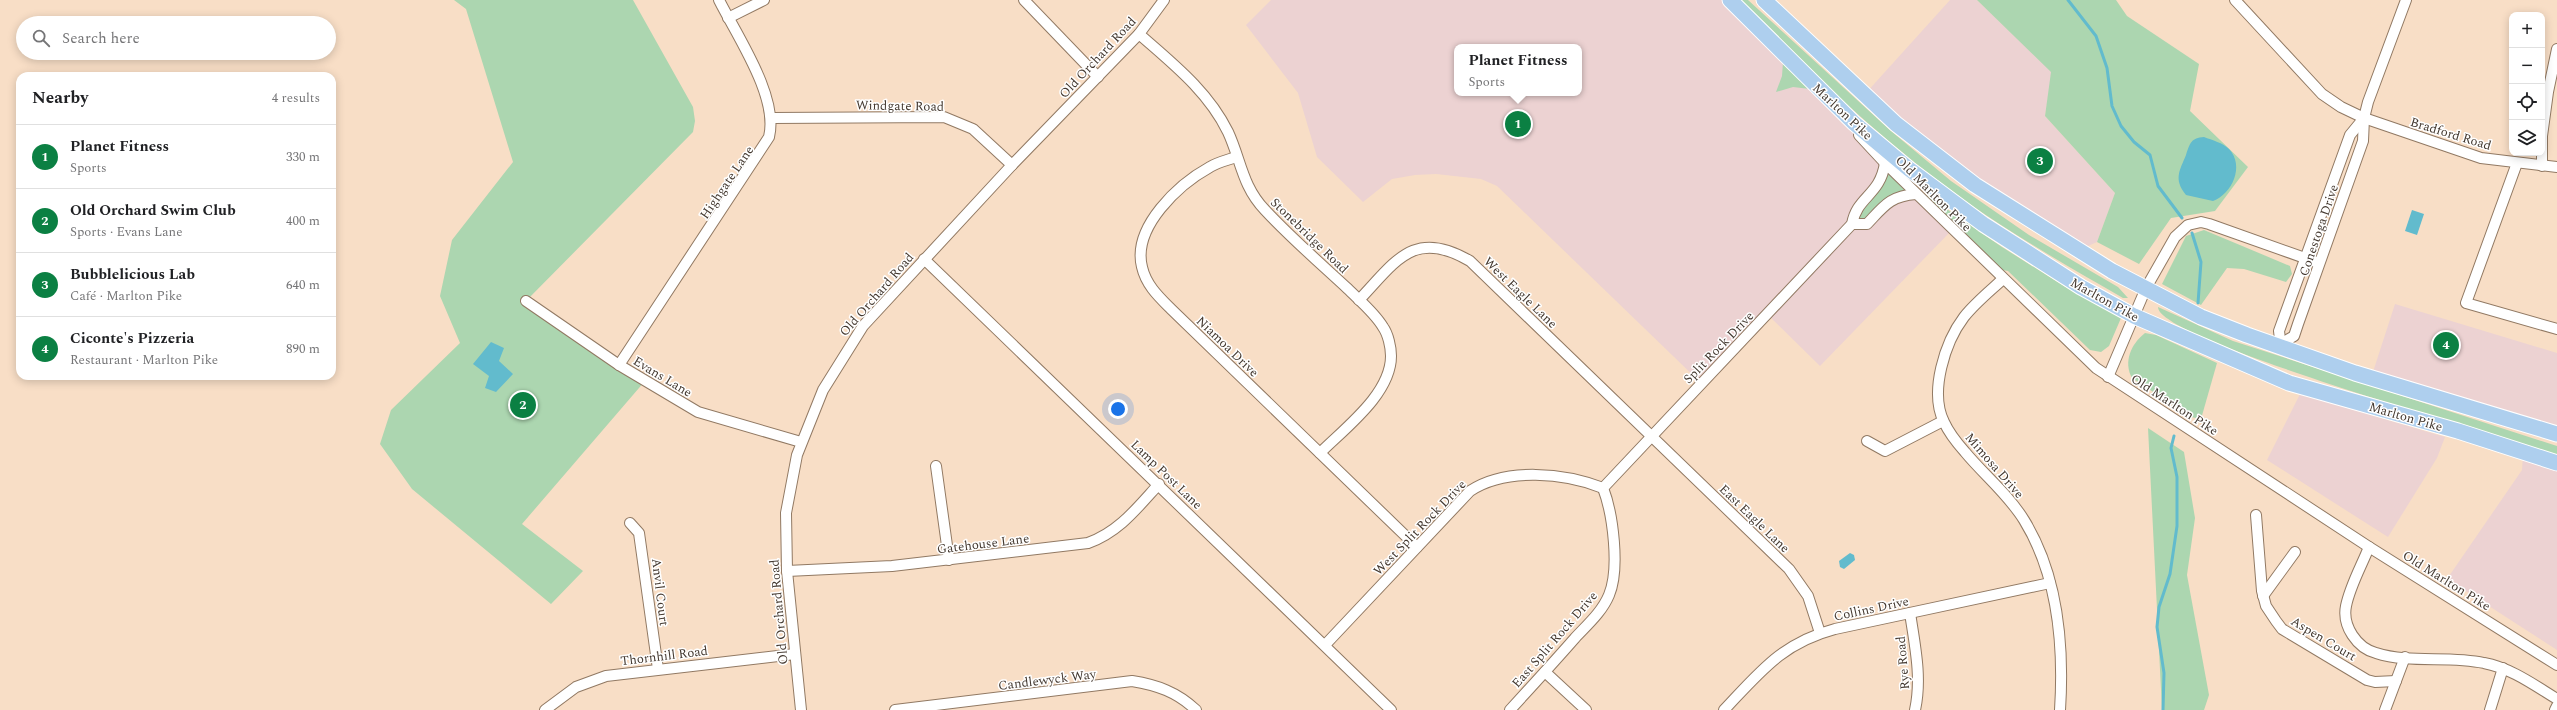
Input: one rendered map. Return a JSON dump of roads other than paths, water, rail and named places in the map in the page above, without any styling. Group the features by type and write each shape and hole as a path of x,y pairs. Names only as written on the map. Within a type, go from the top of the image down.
{"highway":[{"name":"Marlton Pike","path":"1730,0 1831,101 1909,169 1984,224 2081,287 2134,316 2289,383 2458,431 2557,463"},
{"name":"Marlton Pike","path":"1764,0 1824,58 1859,87 1896,124 1975,185 2077,251 2201,317 2382,382 2557,434"}],"street":[{"name":"Highgate Lane","path":"619,365 761,153 770,137 772,118 765,88 719,0"},
{"path":"728,18 764,0"},
{"path":"1024,0 1098,77"},
{"name":"Old Orchard Road","path":"801,710 787,571 788,500 801,442 816,404 848,346 862,326 1012,165 1139,34 1164,0"},
{"name":"Bradford Road","path":"2235,0 2331,102 2364,118 2481,158 2557,167"},
{"name":"Conestoga Drive","path":"2364,118 2350,135 2305,258 2279,331 2281,345 2294,336 2363,141 2364,118 2406,0"},
{"name":"Stonebridge Road","path":"1139,34 1185,74 1207,98 1228,132 1246,185 1264,209 1359,300 1383,326 1391,355 1390,369 1377,396 1320,453"},
{"path":"2544,120 2548,92 2557,50"},
{"name":"Old Marlton Pike","path":"1831,101 1885,163 1916,194 2080,355 2108,377 2369,548 2557,665"},
{"name":"Windgate Road","path":"772,118 944,117 973,129 1012,165"},
{"path":"2542,156 2542,166"},
{"name":"Niamoa Drive","path":"1236,157 1212,166 1194,177 1152,221 1144,236 1141,251 1141,266 1147,281 1166,304 1417,546"},
{"name":"Split Rock Drive","path":"1603,488 1852,224 1854,211 1877,187 1882,177 1885,163"},
{"path":"2517,163 2466,303 2557,329"},
{"path":"1852,224 1867,224 1890,200 1901,195 1916,194"},
{"path":"2108,377 2146,288 2179,232 2195,223 2209,224 2319,263"},
{"name":"West Eagle Lane","path":"1359,300 1403,255 1418,248 1435,246 1452,250 1470,261 1651,436"},
{"name":"Lamp Post Lane","path":"924,259 1159,484 1391,710"},
{"name":"Mimosa Drive","path":"2003,279 1964,316 1945,349 1939,383 1943,421 1966,453 2000,488 2024,520 2040,550 2057,613 2060,710"},
{"name":"Evans Lane","path":"526,301 619,365 698,412 801,442"},
{"path":"1867,441 1885,451 1943,421"},
{"name":"East Eagle Lane","path":"1651,436 1799,580 1808,596 1820,633"},
{"path":"936,466 949,560"},
{"name":"West Split Rock Drive","path":"1325,645 1470,491 1495,479 1536,476 1582,480 1603,488"},
{"name":"Gatehouse Lane","path":"787,571 892,566 1088,543 1104,537 1118,528 1159,484"},
{"name":"East Split Rock Drive","path":"1510,710 1603,607 1610,594 1613,573 1612,530 1610,506 1603,488"},
{"name":"Aspen Court","path":"2256,515 2263,596 2269,610 2282,629 2368,680 2375,682 2396,681"},
{"name":"Anvil Court","path":"630,523 639,533 658,669"},
{"path":"2369,548 2349,592 2346,607 2346,624 2365,648 2386,656 2466,660 2503,668 2557,699"},
{"path":"2263,596 2295,552"},
{"name":"Collins Drive","path":"1724,710 1762,669 1782,652 1802,640 1820,633 2050,583"},
{"name":"Rye Road","path":"1910,614 1918,668 1918,697 1915,710"},
{"name":"Thornhill Road","path":"545,710 576,687 625,672 795,654"},
{"path":"2385,710 2405,657"},
{"path":"2490,710 2503,668"},
{"path":"1545,672 1586,710"},
{"name":"Candlewyck Way","path":"895,710 1132,681 1153,685 1170,691 1196,710"},
{"path":"2555,710 2557,706"}],"water":[{"path":"2204,137 2227,147 2234,156 2236,163 2236,171 2231,186 2220,197 2213,201 2186,195 2182,189 2179,179 2180,170 2190,144 2196,139"},
{"path":"2412,210 2424,214 2417,235 2405,231"},
{"path":"491,342 504,348 499,361 513,374 496,392 485,388 489,376 473,364"},
{"path":"1850,553 1854,555 1855,560 1844,569 1840,567 1839,561"}],"waterway":[{"path":"2068,0 2096,36 2107,68 2112,106 2121,126 2134,142 2150,155 2158,186 2182,218"},
{"path":"2192,233 2201,262 2198,303"},
{"path":"2163,710 2164,673 2157,627 2159,607 2170,574 2177,526 2177,477 2171,448 2174,436"}],"place":[{"name":"Planet Fitness","path":"1518,124"},
{"name":"Bubblelicious Lab","path":"2040,161"},
{"name":"Ciconte's Pizzeria","path":"2446,345"},
{"name":"Old Orchard Swim Club","path":"523,405"}]}
